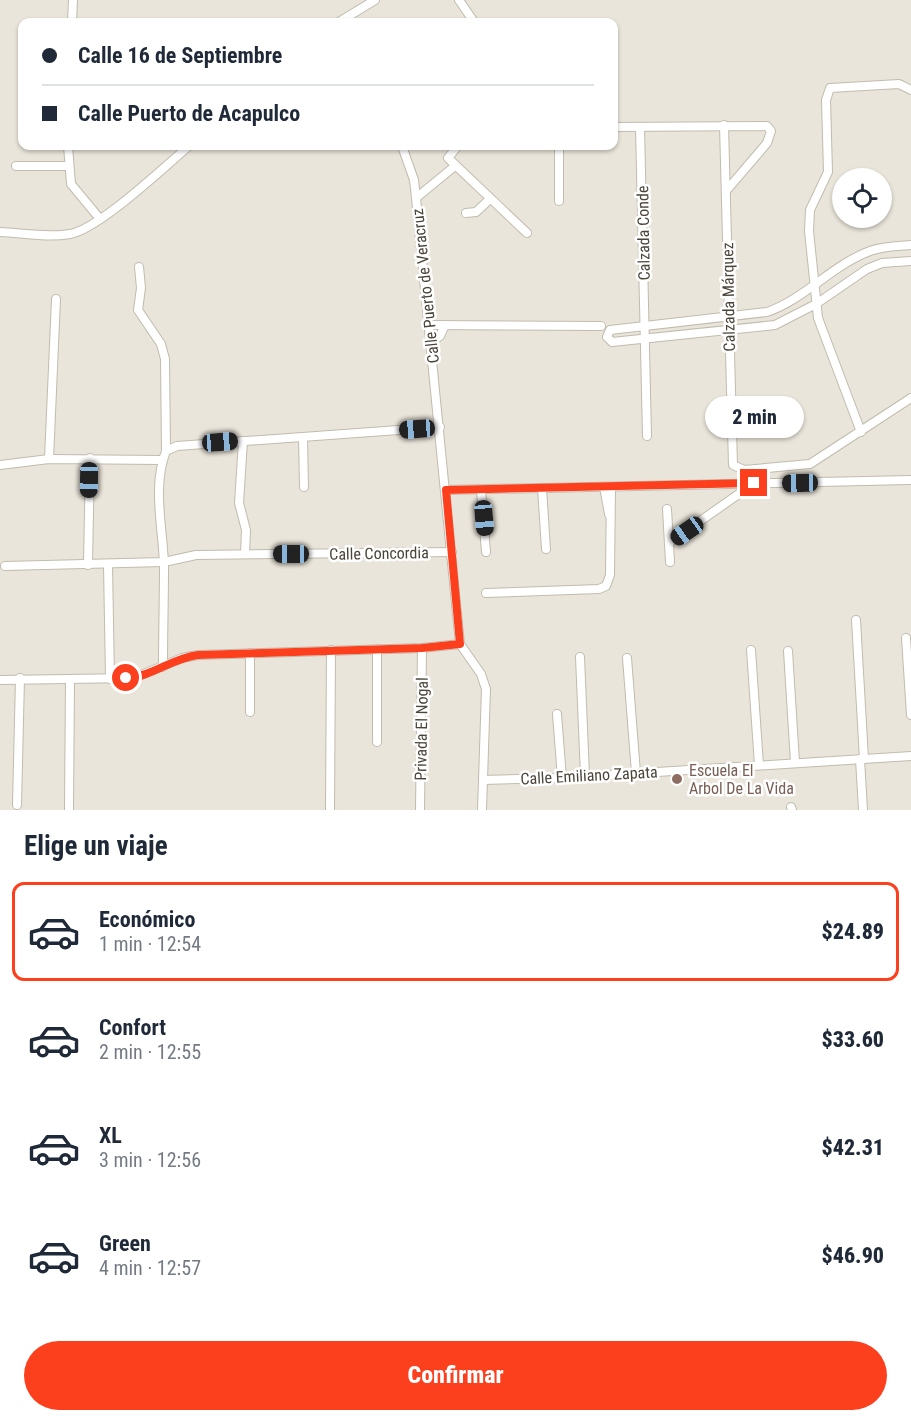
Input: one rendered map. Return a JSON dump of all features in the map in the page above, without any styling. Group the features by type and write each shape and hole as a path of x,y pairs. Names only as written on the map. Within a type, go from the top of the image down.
{"street":[{"path":"72,18 73,0"},
{"path":"346,18 375,0"},
{"path":"459,0 471,18"},
{"path":"911,90 899,84 833,86 828,90 829,167 826,178 813,201 808,219 816,304 821,330 861,432 911,398"},
{"path":"618,128 764,124 771,131 767,143 726,191"},
{"name":"Calzada Márquez","path":"724,125 732,459 735,468 744,470 803,466 819,459 861,432"},
{"name":"Calzada Conde","path":"640,127 647,436"},
{"path":"68,150 71,184 100,219"},
{"path":"0,232 70,234 100,219 184,150"},
{"name":"Calle Puerto de Veracruz","path":"403,150 414,180 460,644 485,682 482,810"},
{"path":"454,150 448,158 527,233"},
{"path":"559,150 559,201"},
{"path":"16,166 68,166"},
{"path":"416,198 455,166"},
{"path":"466,213 476,212 489,199"},
{"path":"911,245 869,251 777,309 729,319 610,330 607,335 612,342 776,325 816,304 876,264 911,261"},
{"path":"138,267 141,288 138,310 160,344 165,359 166,451 162,460 160,523 164,562 163,667"},
{"path":"49,459 56,300"},
{"path":"428,325 601,326"},
{"path":"430,343 440,336 445,325"},
{"path":"166,451 177,446 440,427"},
{"path":"303,436 304,487"},
{"path":"243,441 239,503 246,530 245,554"},
{"path":"88,565 90,458"},
{"path":"0,465 49,459 162,460"},
{"path":"446,490 911,480"},
{"path":"669,543 754,483"},
{"path":"486,593 599,589 606,586 610,575 608,487"},
{"path":"542,488 546,549"},
{"path":"482,490 486,552"},
{"path":"667,509 670,562"},
{"name":"Calle Concordia","path":"5,566 108,565 164,562 188,556 245,554 452,552"},
{"path":"108,565 110,679"},
{"path":"856,620 863,810"},
{"path":"906,638 911,715"},
{"path":"0,680 20,678 110,679 141,676 189,656 422,648 460,644"},
{"name":"Privada El Nogal","path":"420,810 422,648"},
{"path":"377,649 377,742"},
{"path":"330,810 331,650"},
{"path":"751,650 759,765"},
{"path":"788,651 795,762"},
{"path":"250,653 250,712"},
{"path":"580,657 585,776"},
{"path":"627,658 636,773"},
{"path":"17,805 20,678"},
{"path":"69,810 70,679"},
{"path":"557,714 562,778"},
{"name":"Calle Emiliano Zapata","path":"483,780 562,778 911,756"}],"shaded area":[{"path":"0,0 911,0 911,810 0,810"}],"place":[{"name":"Escuela El Arbol De La Vida","path":"677,779"}],"route":[{"path":"126,678 141,676 176,660 198,655 422,648 460,644 446,490 754,483"}]}
